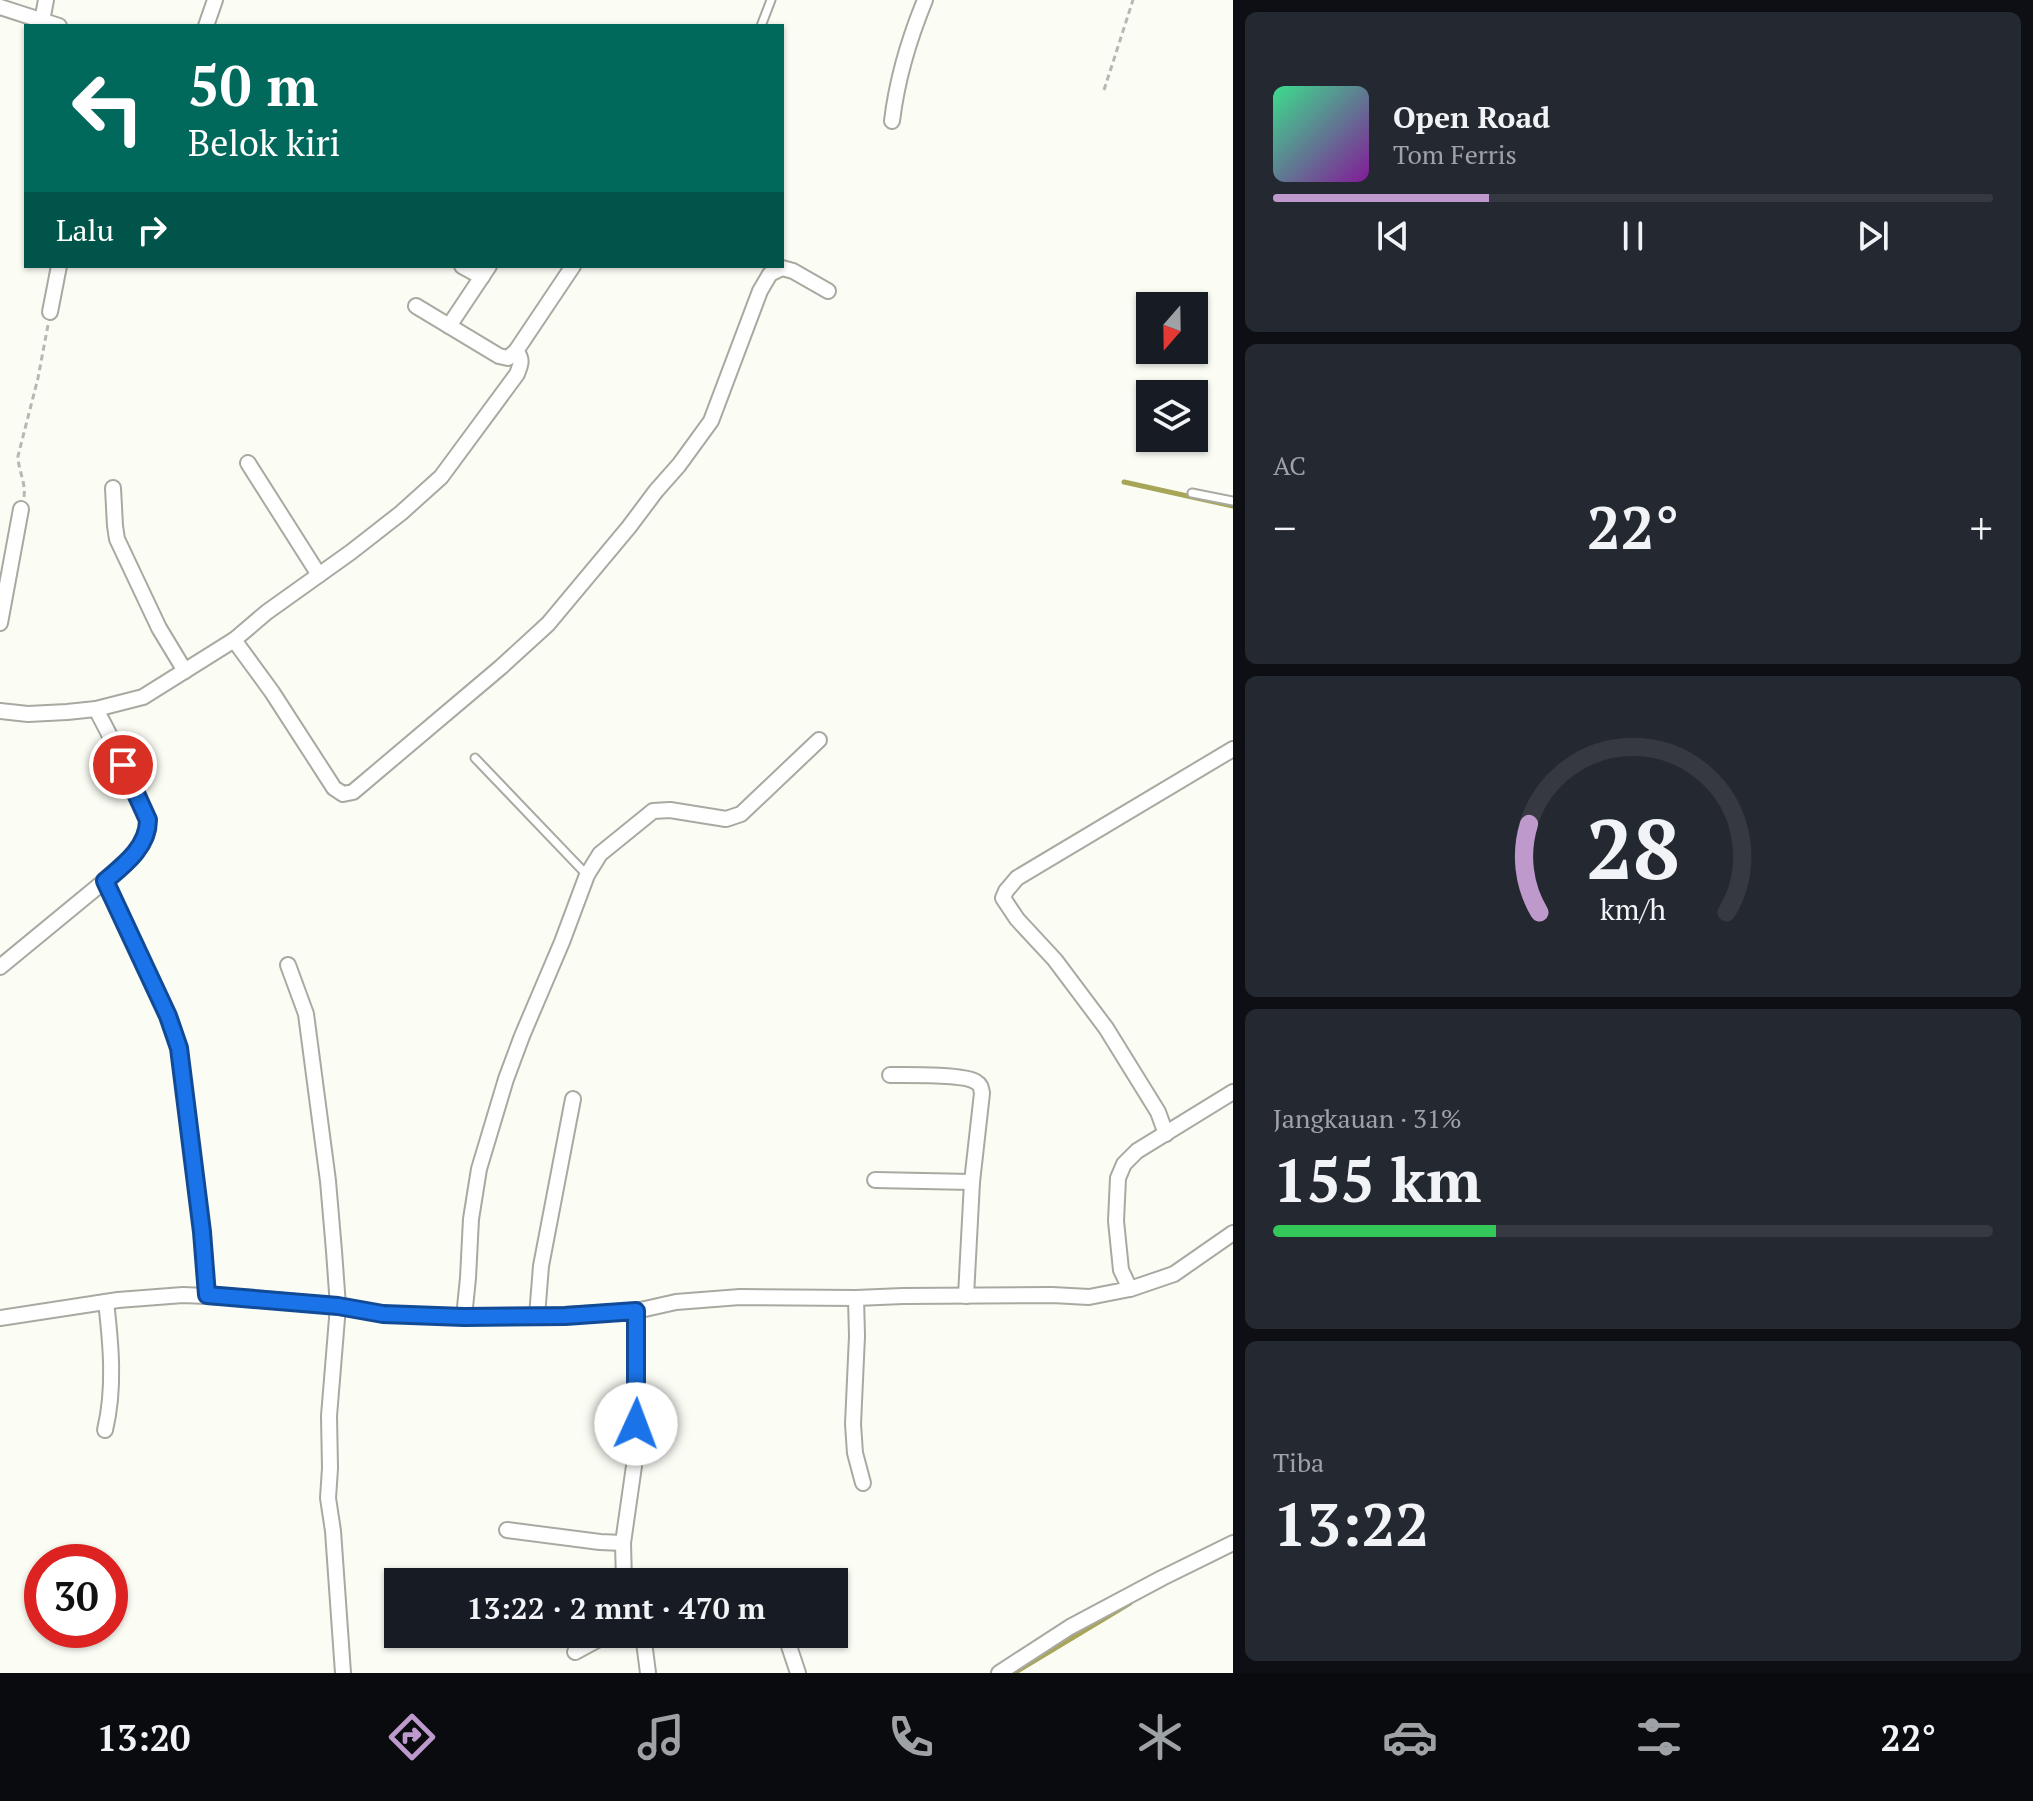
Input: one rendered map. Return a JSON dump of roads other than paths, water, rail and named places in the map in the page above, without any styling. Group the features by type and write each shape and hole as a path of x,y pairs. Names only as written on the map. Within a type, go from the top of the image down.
{"street":[{"path":"42,21 46,0"},
{"path":"207,24 215,0"},
{"path":"892,121 896,85 925,0"},
{"path":"4,5 52,24"},
{"path":"50,312 59,268"},
{"path":"416,306 499,356 508,358 516,351 572,268"},
{"path":"234,640 334,788 343,794 353,792 548,624 679,465 711,421 746,325 770,274 782,268 793,271 828,291"},
{"path":"449,326 485,271"},
{"path":"0,711 28,714 96,709 143,697 234,640 401,513 441,477 517,374 521,357 516,351"},
{"path":"248,463 319,575"},
{"path":"113,488 117,539 159,628 185,671"},
{"path":"0,623 21,509"},
{"path":"0,967 124,865 145,837 148,820 96,709"},
{"path":"464,1317 471,1219 479,1169 506,1079 587,875 600,854 653,811 682,811 726,819 741,814 819,740"},
{"path":"1166,1134 1158,1112 1106,1028 1003,898 1017,878 1233,749"},
{"path":"105,881 168,1016 179,1048 207,1295"},
{"path":"288,965 306,1014 328,1181 338,1306 329,1416 328,1498 343,1673"},
{"path":"890,1075 929,1075 974,1080 980,1085 982,1093 972,1182 966,1296"},
{"path":"1130,1289 1121,1270 1116,1221 1118,1178 1124,1164 1137,1151 1233,1092"},
{"path":"537,1316 541,1266 573,1099"},
{"path":"875,1180 972,1182"},
{"path":"0,1318 106,1302 183,1295 338,1306 383,1314 464,1317 636,1311 676,1302 740,1297 1089,1297 1130,1289 1174,1274 1233,1233"},
{"path":"856,1298 853,1424 855,1453 863,1483"},
{"path":"105,1430 110,1410 111,1382 106,1302"},
{"path":"624,1568 623,1543 634,1466 636,1311"},
{"path":"507,1530 623,1543"},
{"path":"999,1673 1070,1627 1233,1543"},
{"path":"575,1652 582,1648"},
{"path":"645,1648 648,1673"},
{"path":"790,1648 798,1673"}],"lane":[{"path":"762,24 771,0"},
{"path":"1192,493 1233,501"},
{"path":"475,758 587,875"}],"waterway":[{"path":"1124,482 1233,506"},
{"path":"1014,1673 1130,1603"}]}
